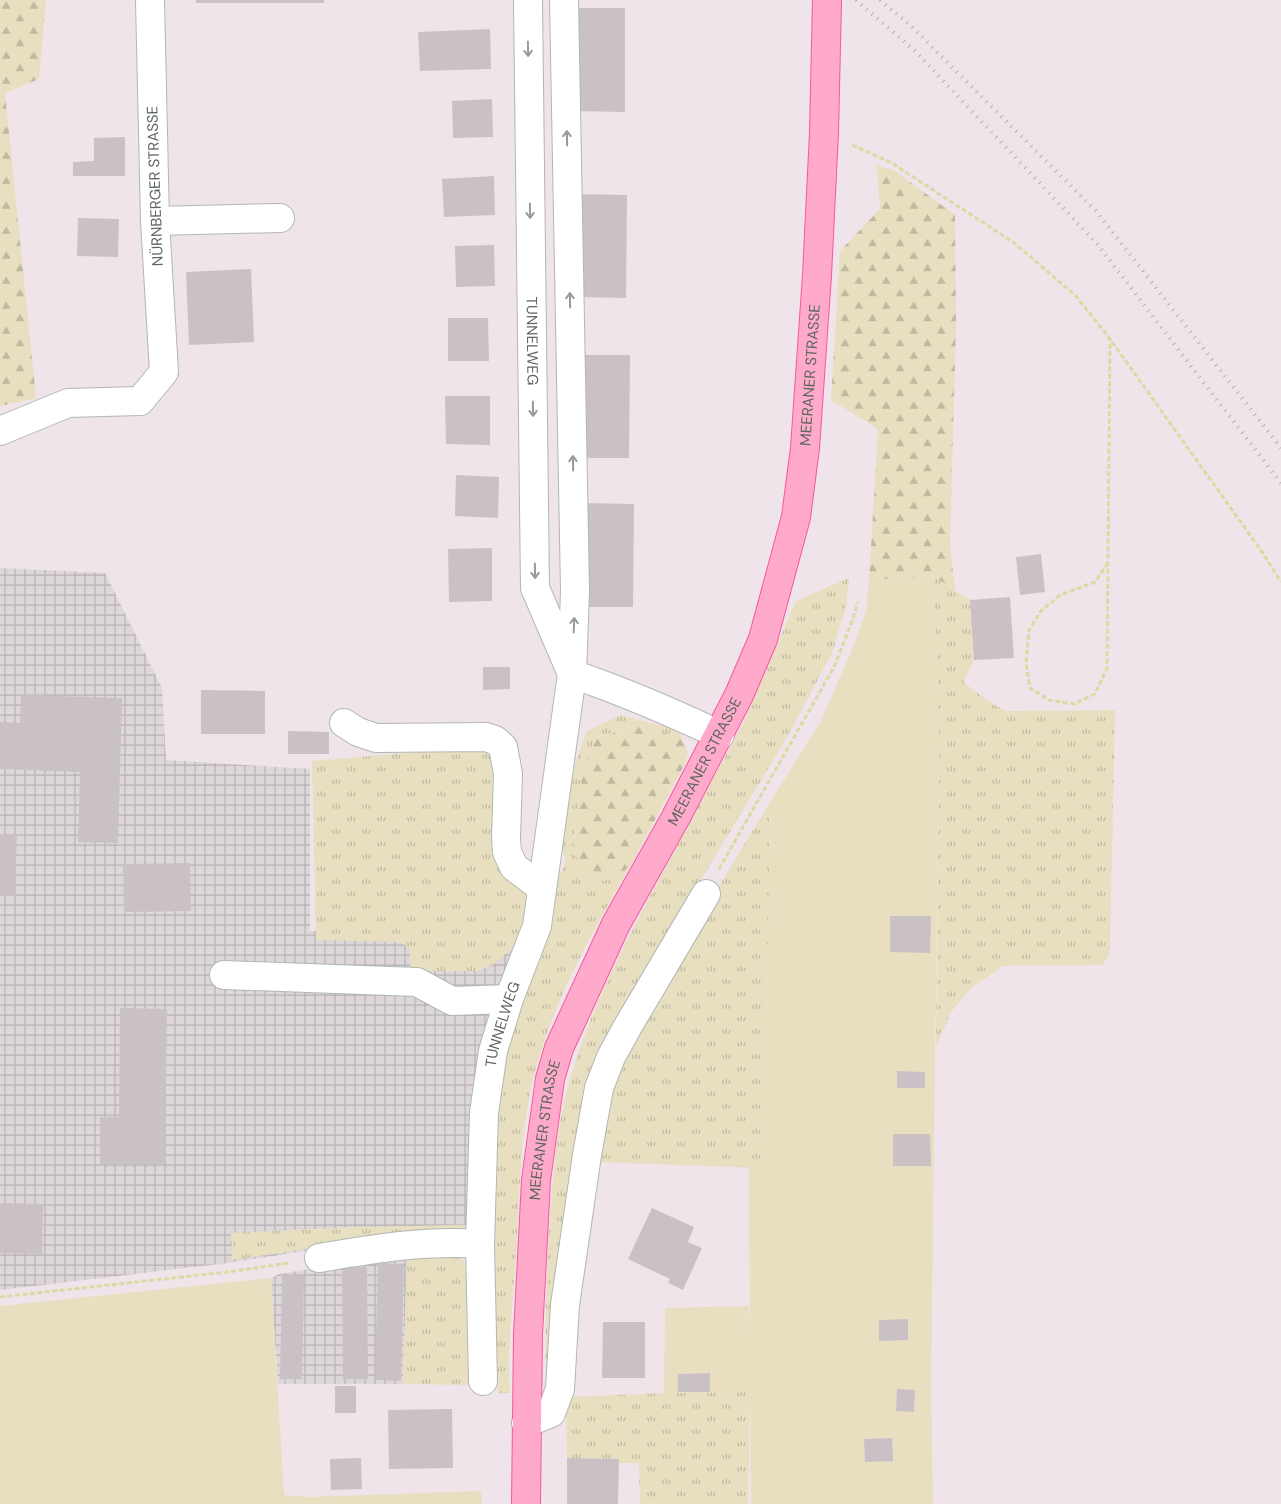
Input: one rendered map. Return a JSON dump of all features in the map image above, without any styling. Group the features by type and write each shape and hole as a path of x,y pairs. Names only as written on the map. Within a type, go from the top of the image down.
{"main road":[{"name":"MEERANER STRASSE","path":"526,1504 528,1326 536,1180 550,1079 559,1048 616,924 720,735 739,695 763,639 796,517 805,448 811,375 824,133 827,8"}],"street":[{"name":"NÜRNBERGER STRASSE","path":"0,431 68,403 140,401 164,372 155,222 150,0"},
{"name":"TUNNELWEG","path":"528,0 535,588 572,674"},
{"name":"TUNNELWEG","path":"483,1381 480,1244 484,1113 493,1051 509,999 536,926 572,674 575,591 564,0"},
{"path":"155,222 280,218"},
{"path":"572,674 612,687 661,707 720,735"},
{"path":"344,723 358,732 376,738 486,737 496,740 502,747 508,774 507,852 514,867 542,888"},
{"path":"526,1423 551,1413 560,1389 565,1304 599,1088 611,1057 628,1026 706,894"},
{"path":"224,975 417,982 452,1001 509,999"},
{"path":"319,1258 406,1244 452,1242 480,1244"}],"path":[{"path":"824,133 890,162 1013,242 1076,296 1110,339 1260,549 1281,582"},
{"path":"1108,562 1095,582 1060,595 1041,611 1029,630 1026,664 1030,688 1049,700 1074,704 1095,694 1107,668 1108,562 1110,339"},
{"path":"706,894 758,798 812,708 834,667 858,602"},
{"path":"0,1297 227,1272 319,1258"}],"shaded area":[{"path":"0,568 105,573 162,688 166,760 310,769 310,931 537,926 469,1233 355,1243 228,1263 0,1290"},
{"path":"367,1260 407,1260 403,1384 278,1384 271,1278 279,1274"}],"green space":[{"path":"0,0 46,0 39,79 5,93 36,398 0,406"},
{"path":"877,165 895,171 955,215 956,327 950,544 955,590 934,577 869,580 878,429 831,400 840,251 880,209"},
{"path":"934,577 970,600 974,660 963,682 984,698 1005,711 1115,710 1110,949 1108,958 1102,965 1003,966 971,988 951,1012 936,1047 939,735"},
{"path":"934,577 939,735 931,1386 933,1504 751,1504 750,1392 664,1393 665,1308 749,1306 750,1341 749,1167 765,1167 770,802 820,723 854,645 866,611 869,580"},
{"path":"849,578 846,606 832,653 785,741 694,891 609,1043 555,1376 546,1377 547,1269 551,1197 560,1125 567,1090 580,1048 605,986 634,926 744,721 796,601"},
{"path":"620,715 674,729 681,736 634,726 597,737 584,763 572,847 585,876 603,881 630,867 570,978 557,1007 536,1067 529,1098 522,1157 510,1342 510,1393 498,1393 493,1284 493,1101 558,873 562,872 566,858 559,845 565,795 586,732"},
{"path":"634,726 681,736 688,753 685,764 630,867 603,881 585,876 572,847 584,763 597,738"},
{"path":"490,746 527,890 526,913 514,946 496,963 477,971 410,971 410,949 401,942 316,940 312,761"},
{"path":"770,802 765,1168 595,1162 606,1106 640,1023 710,901"},
{"path":"467,1225 466,1230 378,1238 232,1260 231,1233 354,1227"},
{"path":"407,1252 452,1253 465,1262 468,1385 403,1384"},
{"path":"271,1278 284,1495 308,1497 481,1491 482,1504 0,1504 0,1306"},
{"path":"750,1392 748,1504 640,1504 639,1463 619,1463 618,1459 567,1458 566,1402 568,1397"}],"building":[{"path":"196,0 324,0 324,3 196,3"},
{"path":"573,8 625,8 625,112 572,111"},
{"path":"490,29 491,69 420,71 418,32"},
{"path":"492,99 493,137 453,138 452,101"},
{"path":"125,137 125,176 73,176 73,162 94,161 94,138"},
{"path":"494,176 495,215 444,217 442,179"},
{"path":"574,194 627,195 626,298 574,297"},
{"path":"78,218 119,219 118,257 77,256"},
{"path":"494,245 495,286 456,287 455,246"},
{"path":"251,269 254,342 189,345 186,272"},
{"path":"448,318 488,318 489,361 448,361"},
{"path":"577,355 630,355 629,458 577,458"},
{"path":"445,396 490,396 490,445 446,444"},
{"path":"456,475 499,477 498,518 455,516"},
{"path":"582,503 634,504 633,607 581,607"},
{"path":"492,548 492,601 449,602 448,549"},
{"path":"1041,554 1045,592 1020,595 1016,557"},
{"path":"1010,597 1014,658 974,660 970,600"},
{"path":"483,667 510,667 510,689 483,690"},
{"path":"201,690 265,691 265,734 201,734"},
{"path":"21,695 122,698 118,843 78,842 80,772 0,769 0,722 20,723"},
{"path":"288,731 329,732 329,754 288,754"},
{"path":"0,834 17,835 15,896 0,896"},
{"path":"190,863 191,911 124,912 123,864"},
{"path":"890,916 931,916 930,953 890,952"},
{"path":"120,1008 167,1009 165,1164 100,1164 100,1117 119,1117"},
{"path":"897,1071 925,1072 925,1088 897,1088"},
{"path":"893,1134 930,1134 931,1166 893,1166"},
{"path":"0,1203 43,1204 42,1254 0,1253"},
{"path":"652,1208 694,1227 688,1242 702,1248 683,1290 668,1283 670,1279 628,1259"},
{"path":"378,1263 404,1264 401,1381 375,1380"},
{"path":"342,1267 367,1267 368,1379 343,1379"},
{"path":"282,1275 304,1276 302,1379 280,1379"},
{"path":"908,1319 908,1340 879,1341 879,1320"},
{"path":"603,1322 645,1322 645,1378 602,1378"},
{"path":"710,1373 710,1392 678,1392 678,1374"},
{"path":"335,1386 356,1386 356,1413 335,1413"},
{"path":"897,1389 915,1390 914,1412 896,1411"},
{"path":"452,1409 453,1468 389,1469 388,1410"},
{"path":"892,1438 893,1461 865,1462 864,1439"},
{"path":"361,1458 362,1489 331,1490 330,1459"},
{"path":"567,1458 619,1459 618,1504 567,1504"}],"railway":[{"path":"856,0 915,51 1098,245 1281,483"},
{"path":"880,0 910,25 1096,211 1281,448"}]}
